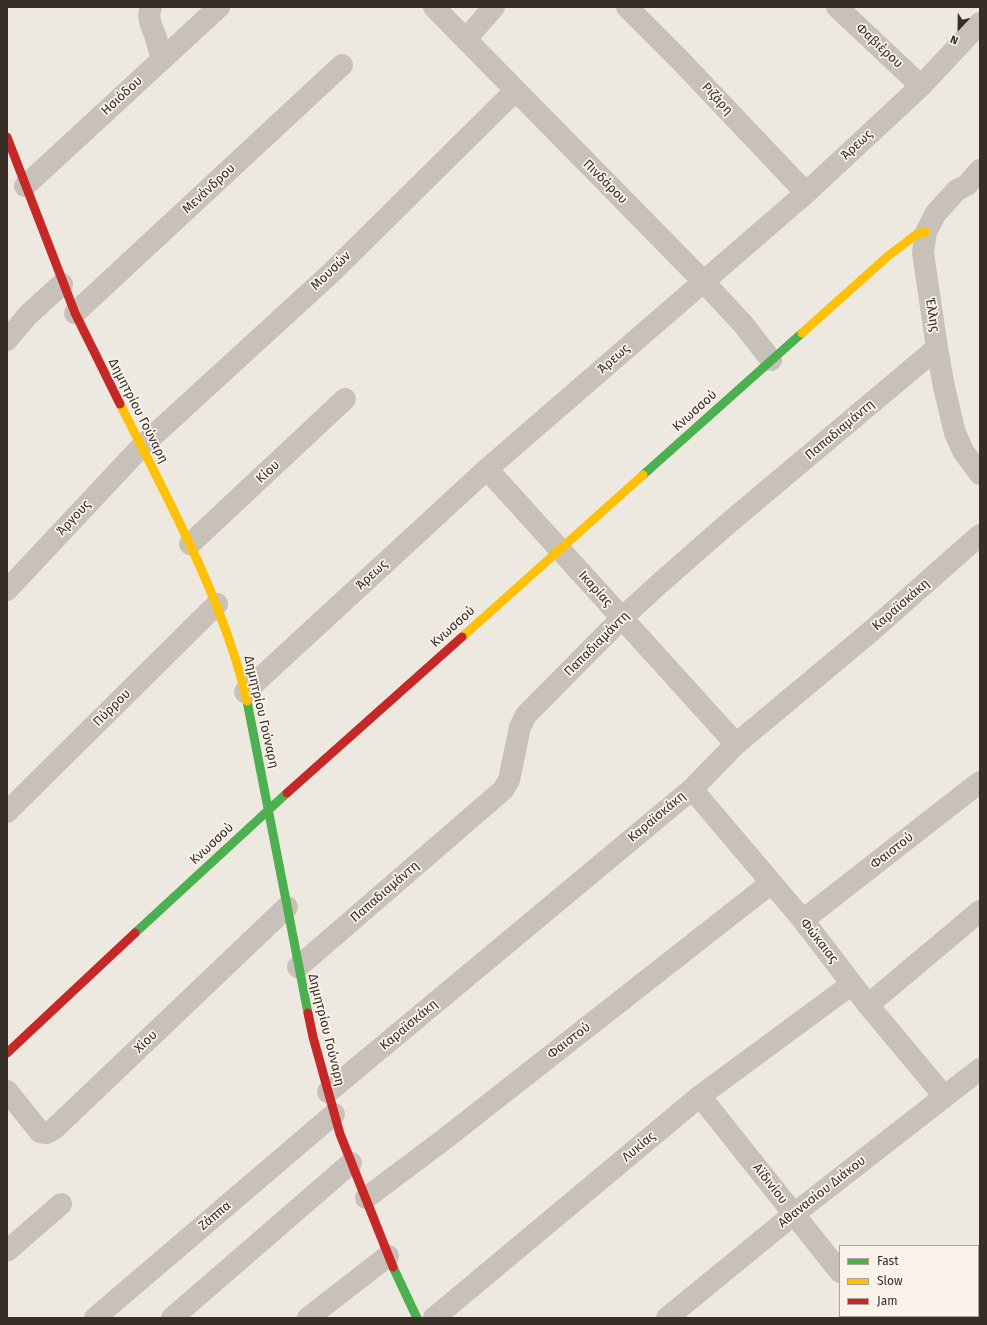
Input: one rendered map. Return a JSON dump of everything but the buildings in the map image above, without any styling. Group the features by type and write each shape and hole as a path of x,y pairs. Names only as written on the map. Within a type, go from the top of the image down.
{"street":[{"path":"151,7 150,24 156,38 162,60"},
{"name":"Ησιόδου","path":"25,186 220,7"},
{"name":"Πινδάρου","path":"434,7 703,281 743,324 771,360"},
{"path":"466,39 494,7"},
{"name":"Ριζάρη","path":"628,7 806,193"},
{"name":"Φαβιέρου","path":"837,7 921,86"},
{"name":"Άρεως","path":"245,692 487,468 806,193 921,86 980,23"},
{"name":"Μενάνδρου","path":"75,314 342,65"},
{"name":"Μουσών","path":"142,446 331,273 515,91"},
{"name":"Δημητρίου Γούναρη","path":"7,137 62,284 75,314 190,544 216,604 230,642 245,692 313,1037 334,1114 340,1134 388,1256 417,1318"},
{"name":"Έλλης","path":"980,170 967,185 957,190 936,213 926,232 923,247 924,265 937,348 944,387 955,433 962,451 980,474"},
{"name":"Κνωσσού","path":"7,1053 269,809 771,360 888,256 917,234 926,232"},
{"path":"7,340 28,316 62,284"},
{"name":"Παπαδιαμάντη","path":"298,967 503,790 508,780 520,727 526,715 622,618 658,584 731,521 937,348"},
{"name":"Κίου","path":"190,544 345,399"},
{"name":"Άργους","path":"7,590 142,446"},
{"name":"Ικαρίας","path":"487,468 736,744"},
{"name":"Καραϊσκάκη","path":"328,1092 692,789 736,744 869,633 980,535"},
{"name":"Πύρρου","path":"7,812 216,604"},
{"name":"Φαιστού","path":"803,920 980,782"},
{"name":"Φώκαιας","path":"692,789 803,920 868,1005 944,1096"},
{"name":"Φαιστού","path":"366,1198 442,1141 771,883"},
{"name":"Χίου","path":"7,1091 40,1132 47,1134 287,907"},
{"path":"868,1005 980,911"},
{"name":"Λυκίας","path":"434,1318 700,1096 852,984"},
{"name":"Αθανασίου Διάκου","path":"667,1318 794,1214 980,1068"},
{"name":"Αϊδινίου","path":"700,1096 839,1271"},
{"name":"Ζάππα","path":"95,1318 334,1114"},
{"path":"172,1318 352,1163"},
{"path":"7,1251 62,1204"},
{"path":"308,1318 388,1256"}],"traffic: fast":[{"path":"643,475 802,333"},
{"path":"247,701 308,1013"},
{"path":"135,933 287,793"},
{"path":"393,1267 417,1318"}],"traffic: slow":[{"path":"802,333 888,256 917,234 926,232"},
{"path":"120,404 175,512 209,587 224,624 237,663 247,701"},
{"path":"462,637 643,475"}],"traffic: jam":[{"path":"7,137 75,313 120,404"},
{"path":"287,793 462,637"},
{"path":"7,1053 135,933"},
{"path":"308,1013 313,1037 340,1134 393,1267"}]}
